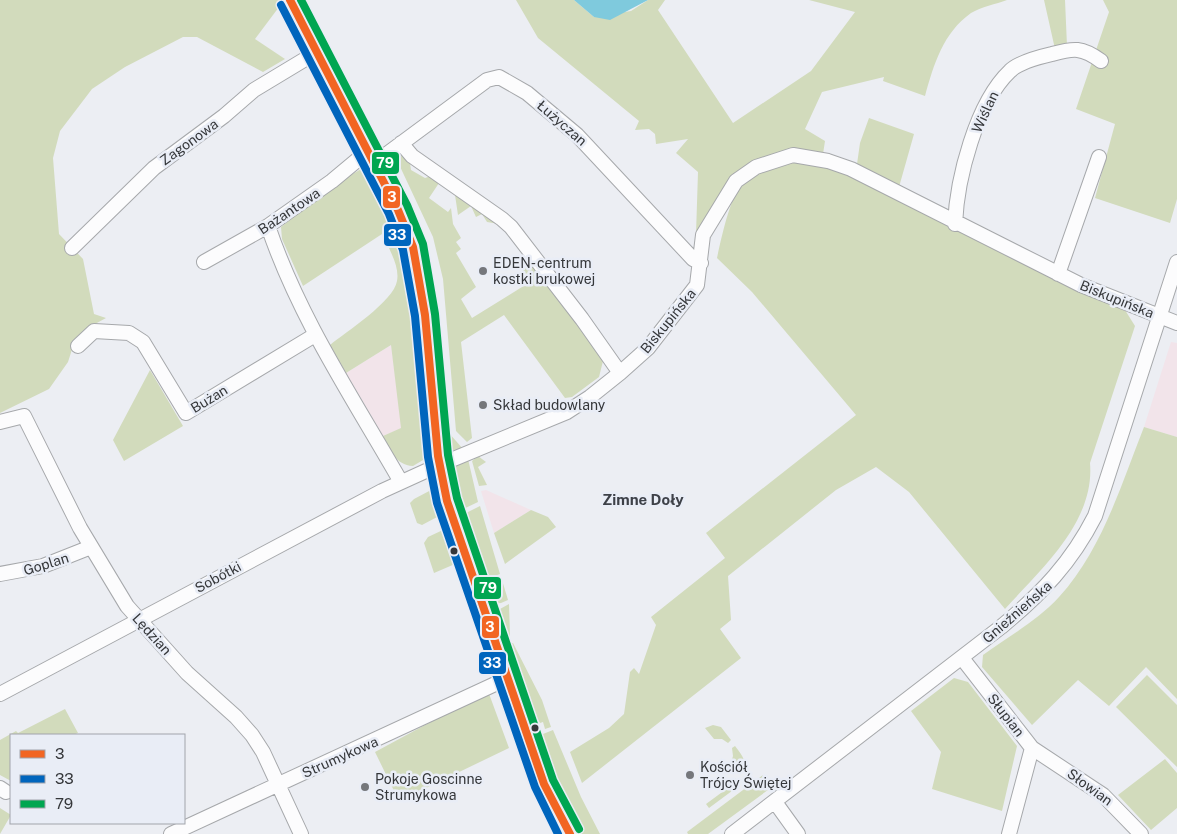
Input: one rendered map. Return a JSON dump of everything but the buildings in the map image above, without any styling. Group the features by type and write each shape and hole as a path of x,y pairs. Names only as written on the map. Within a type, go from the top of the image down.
{"main road":[{"path":"290,0 403,221 418,267 439,464 447,501 548,793 570,834"}],"street":[{"name":"Wiślan","path":"955,224 956,201 965,160 995,88 1011,70 1041,56 1078,49 1089,52 1101,61"},
{"name":"Zagonowa","path":"72,248 154,168 224,116 254,90 317,52"},
{"name":"Łużyczan","path":"371,156 401,143 488,80 499,77 527,94 577,135 693,259 701,263"},
{"path":"401,143 412,156 502,219 510,227 582,319 620,373"},
{"name":"Biskupińska","path":"439,464 567,412 590,398 620,373 648,348 697,285 703,236 736,181 756,167 793,155 828,161 851,169 955,224 1081,285 1177,322"},
{"name":"Bażantowa","path":"204,262 268,226 371,156"},
{"path":"1058,274 1099,157"},
{"path":"268,226 315,335 401,482"},
{"name":"Gnieźnieńska","path":"732,834 962,658 1038,596 1059,574 1082,541 1095,516 1177,262"},
{"name":"Bużan","path":"78,346 94,331 135,336 147,347 186,413 315,335"},
{"name":"Lędzian","path":"0,422 24,416 91,547 127,606 187,673 236,717 252,735 263,752 301,834"},
{"name":"Sobótki","path":"0,694 401,482 439,464"},
{"name":"Goplan","path":"0,574 43,566 91,547"},
{"name":"Słupian","path":"962,658 1032,748 1009,834"},
{"name":"Strumykowa","path":"171,834 508,678"},
{"name":"Słowian","path":"1032,748 1103,795 1141,834"},
{"path":"775,802 798,834"}],"shaded area":[{"path":"1171,342 1177,343 1177,437 1144,427"},
{"path":"391,345 402,428 383,436 346,373"},
{"path":"486,490 531,510 494,533 481,491"}],"green space":[{"path":"0,0 281,0 282,3 255,39 285,59 263,72 197,37 183,37 125,67 92,89 60,131 53,158 59,234 83,259 94,314 106,318 84,330 75,340 68,362 49,389 0,413"},
{"path":"516,0 574,0 594,17 631,11 648,0 665,0 658,10 733,123 811,71 855,12 809,0 1007,0 971,13 953,30 936,61 925,96 883,81 884,77 822,92 805,129 825,141 823,154 774,156 749,164 739,171 723,190 696,234 698,172 676,153 688,139 656,144 655,134 649,129 635,130 639,121 538,38"},
{"path":"1044,0 1065,0 1067,46 1055,49"},
{"path":"1103,0 1177,0 1177,199 1170,223 1095,198 1115,124 1076,109 1109,12"},
{"path":"869,118 914,134 899,187 863,172 857,164 860,143"},
{"path":"399,154 410,163 411,170 425,178 431,176 439,183 429,198 448,212 451,208 453,224 461,238 456,242 461,249 456,253 476,287 461,299 472,318 530,282 518,262 525,255 570,310 603,361 599,377 572,397 565,398 504,315 461,342 472,438 467,442 456,431 443,279 433,237 396,158"},
{"path":"801,161 844,173 1125,310 1135,326 1090,463 1089,485 1084,505 1075,525 1063,543 1005,609 909,492 876,467 836,490 728,576 731,620 720,629 741,658 582,783 570,752 609,728 624,714 630,672 634,668 639,674 656,625 651,617 725,558 706,533 856,415 752,292 717,258 731,204 746,179 772,167"},
{"path":"389,162 424,238 430,263 449,433 463,449 453,450 447,447 444,442 425,267 384,167"},
{"path":"368,165 403,245 412,303 429,447 423,460 413,466 398,460 383,436 401,428 391,345 346,373 330,345 379,307 394,289 397,281 397,269 382,234 303,286 282,239 281,227 332,186"},
{"path":"457,193 499,224 487,222 482,214 476,217 471,206 458,215 455,195"},
{"path":"150,370 183,426 124,461 113,440"},
{"path":"1144,427 1177,437 1177,699 1146,667 1109,706 1078,680 1032,725 982,667 983,655 1042,613 1074,579 1099,538"},
{"path":"478,456 486,462 478,467 487,485 479,486 472,461"},
{"path":"468,459 478,502 457,512 450,475 458,464"},
{"path":"433,489 440,513 439,516 422,525 417,523 410,503"},
{"path":"480,506 500,574 481,581 462,515"},
{"path":"531,510 548,517 556,527 505,564 494,533"},
{"path":"445,529 455,564 434,573 424,543 428,537"},
{"path":"502,580 508,600 493,604 484,587"},
{"path":"509,604 510,636 500,636 496,616 500,609"},
{"path":"510,643 513,643 542,700 551,727 545,729 543,722 540,723 520,688 506,650"},
{"path":"1147,675 1177,705 1177,767 1116,707"},
{"path":"954,678 968,682 1017,746 1002,811 932,789 941,752 911,711"},
{"path":"488,691 509,748 399,801 375,752"},
{"path":"65,709 78,733 11,734 16,731 18,733"},
{"path":"713,725 721,727 731,740 728,743 722,739 714,739 705,728"},
{"path":"553,730 581,797 600,834 578,834 572,827 547,766 542,744 543,734"},
{"path":"10,734 10,780 0,775 0,740"},
{"path":"735,746 745,763 740,774 731,763 733,756 732,748"},
{"path":"1165,759 1177,773 1177,808 1151,830 1118,795"},
{"path":"763,775 772,787 708,834 688,834 687,832"},
{"path":"735,778 740,785 709,808 706,804 725,790 723,787"},
{"path":"0,808 10,814 10,817 0,834"}],"water":[{"path":"574,0 648,0 610,20 594,17"}],"transit line":[{"name":"3","path":"290,0 398,210 413,247 425,315 438,456 447,501 544,784 570,834"},
{"name":"79","path":"301,0 407,205 423,244 435,314 448,455 457,498 553,780 579,829"},
{"name":"33","path":"281,5 389,214 403,250 415,316 428,457 437,503 535,787 558,834"}],"place":[{"name":"EDEN- centrum kostki brukowej","path":"483,271"},
{"name":"Skład budowlany","path":"483,405"},
{"name":"Kościół Trójcy Świętej","path":"690,775"},
{"name":"Pokoje Goscinne Strumykowa","path":"365,787"}],"district":[{"name":"Zimne Doły","path":"643,500"}]}
